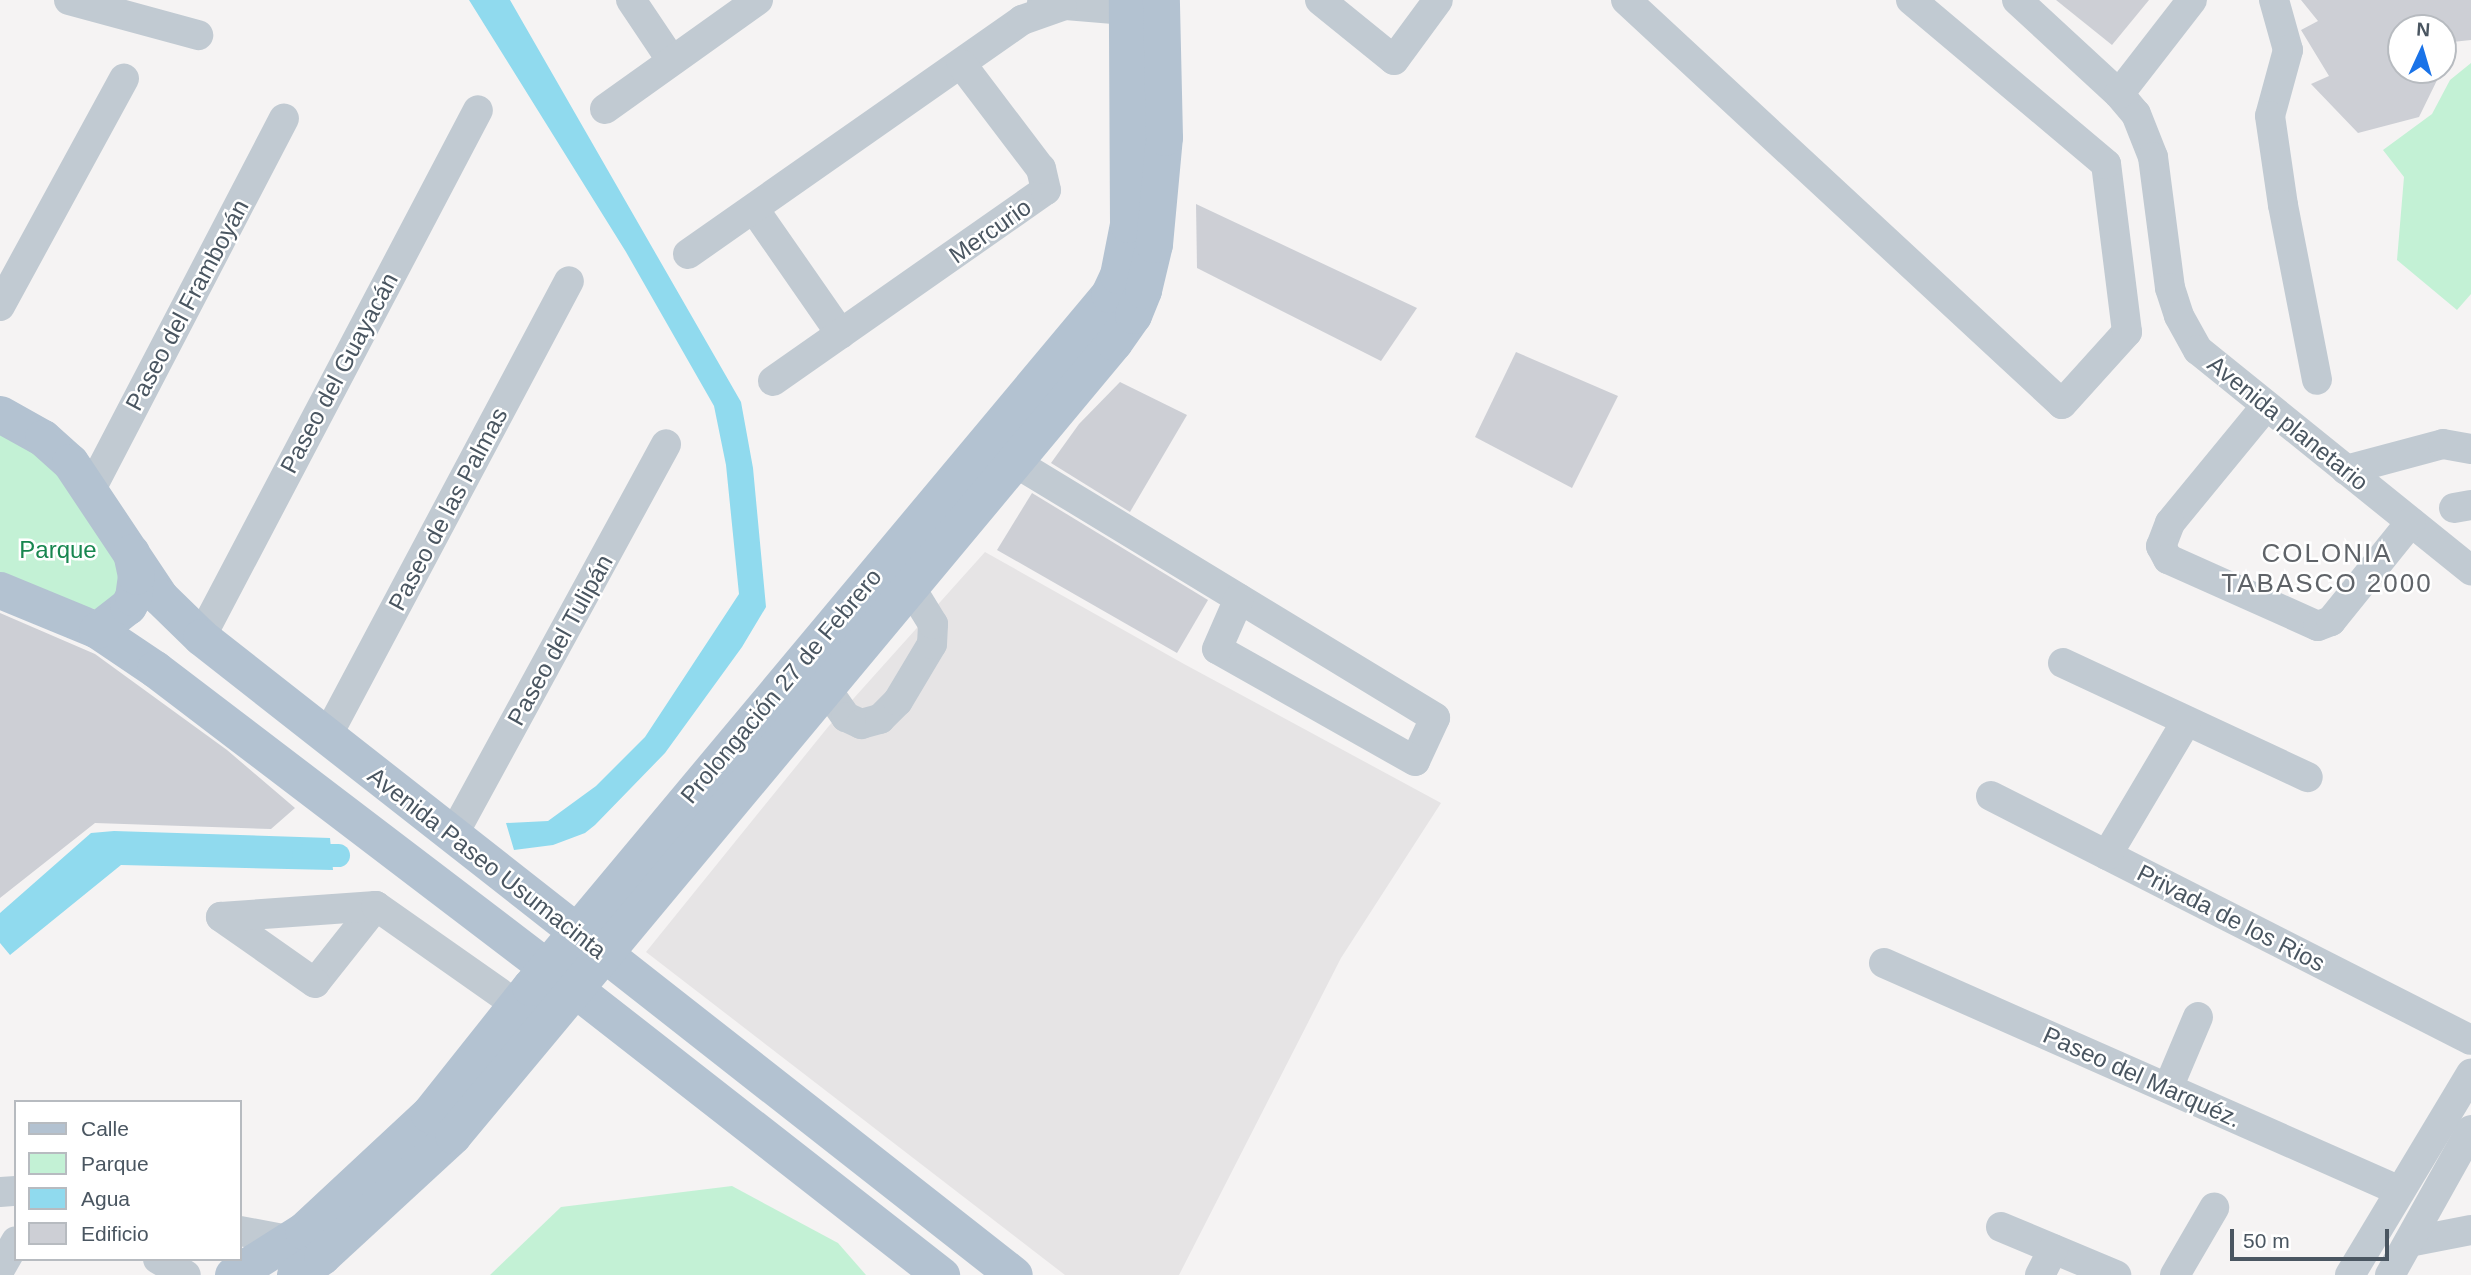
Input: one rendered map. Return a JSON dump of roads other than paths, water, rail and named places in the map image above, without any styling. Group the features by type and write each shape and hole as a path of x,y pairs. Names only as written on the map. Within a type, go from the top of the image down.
{"main road":[{"name":"Prolongación 27 de Febrero","path":"589,944 825,687 1114,342 1133,314 1143,290 1154,244 1161,176 1144,6"},
{"name":"Prolongación 27 de Febrero","path":"233,1275 291,1258 323,1256 453,1135 561,978 1109,294 1118,275 1128,223 1144,6"},
{"name":"Avenida Paseo Usumacinta","path":"0,414 57,449 90,491 169,608 201,637 1014,1275"},
{"path":"97,630 119,614 133,597 136,576 131,553"},
{"name":"Avenida Paseo Usumacinta","path":"0,590 97,630 155,669 561,978 941,1275"},
{"name":"Prolongación 27 de Febrero","path":"291,1258 303,1231 429,1114 517,1005 561,978"}],"street":[{"path":"69,0 198,35"},
{"path":"631,0 672,61"},
{"path":"606,109 758,0"},
{"path":"1320,0 1394,60 1438,0"},
{"path":"1626,0 2062,404 2127,332 2106,164 1911,0"},
{"name":"Avenida planetario","path":"2017,0 2119,94 2136,114 2151,147 2163,223 2167,272 2179,316 2206,358 2471,570"},
{"path":"2119,94 2192,0"},
{"path":"2274,0 2288,50 2270,116 2283,205 2317,380"},
{"path":"688,254 962,65 1036,5 1144,6"},
{"name":"Mercurio","path":"773,381 1046,190 1041,169 962,65"},
{"path":"0,306 124,79"},
{"name":"Paseo del Guayacán","path":"201,637 478,110"},
{"name":"Paseo del Framboyán","path":"90,491 284,119"},
{"path":"754,209 841,334"},
{"name":"Paseo de las Palmas","path":"327,736 569,281"},
{"path":"2266,407 2170,523 2161,546 2168,559 2318,626 2331,621 2411,522"},
{"name":"Paseo del Tulipán","path":"453,835 666,444"},
{"path":"2346,470 2443,444 2471,449"},
{"path":"1013,461 1435,718 1415,761 1217,649 1239,599"},
{"path":"825,687 846,717 861,724 880,719 898,701 932,644 933,624 909,585"},
{"path":"2063,663 2308,777"},
{"path":"2108,855 2186,722"},
{"name":"Privada de los Rios","path":"1991,796 2471,1040"},
{"path":"376,906 517,1005"},
{"name":"Paseo del Marquéz.","path":"1884,963 2400,1191"},
{"path":"2168,1088 2198,1017"},
{"path":"2350,1275 2471,1074"},
{"path":"2390,1275 2471,1130"},
{"path":"2175,1275 2214,1208"},
{"path":"2001,1227 2116,1275"},
{"path":"2409,1242 2471,1230"},
{"path":"242,1232 291,1258"},
{"path":"0,1269 14,1244"},
{"path":"2040,1275 2053,1249"},
{"path":"162,1261 186,1275"}],"water":[{"path":"469,0 510,0 741,402 753,468 766,607 742,647 665,753 595,825 585,833 553,845 514,850 506,823 548,821 596,786 645,737 739,594 726,465 714,406 626,252"},
{"path":"114,831 330,838 333,870 121,865 10,955 0,943 0,913 91,833"}],"waterway":[{"path":"303,855 338,855"}],"district":[{"name":"COLONIA TABASCO 2000","path":"2327,569"}],"park label":[{"name":"Parque","path":"58,550"}]}
